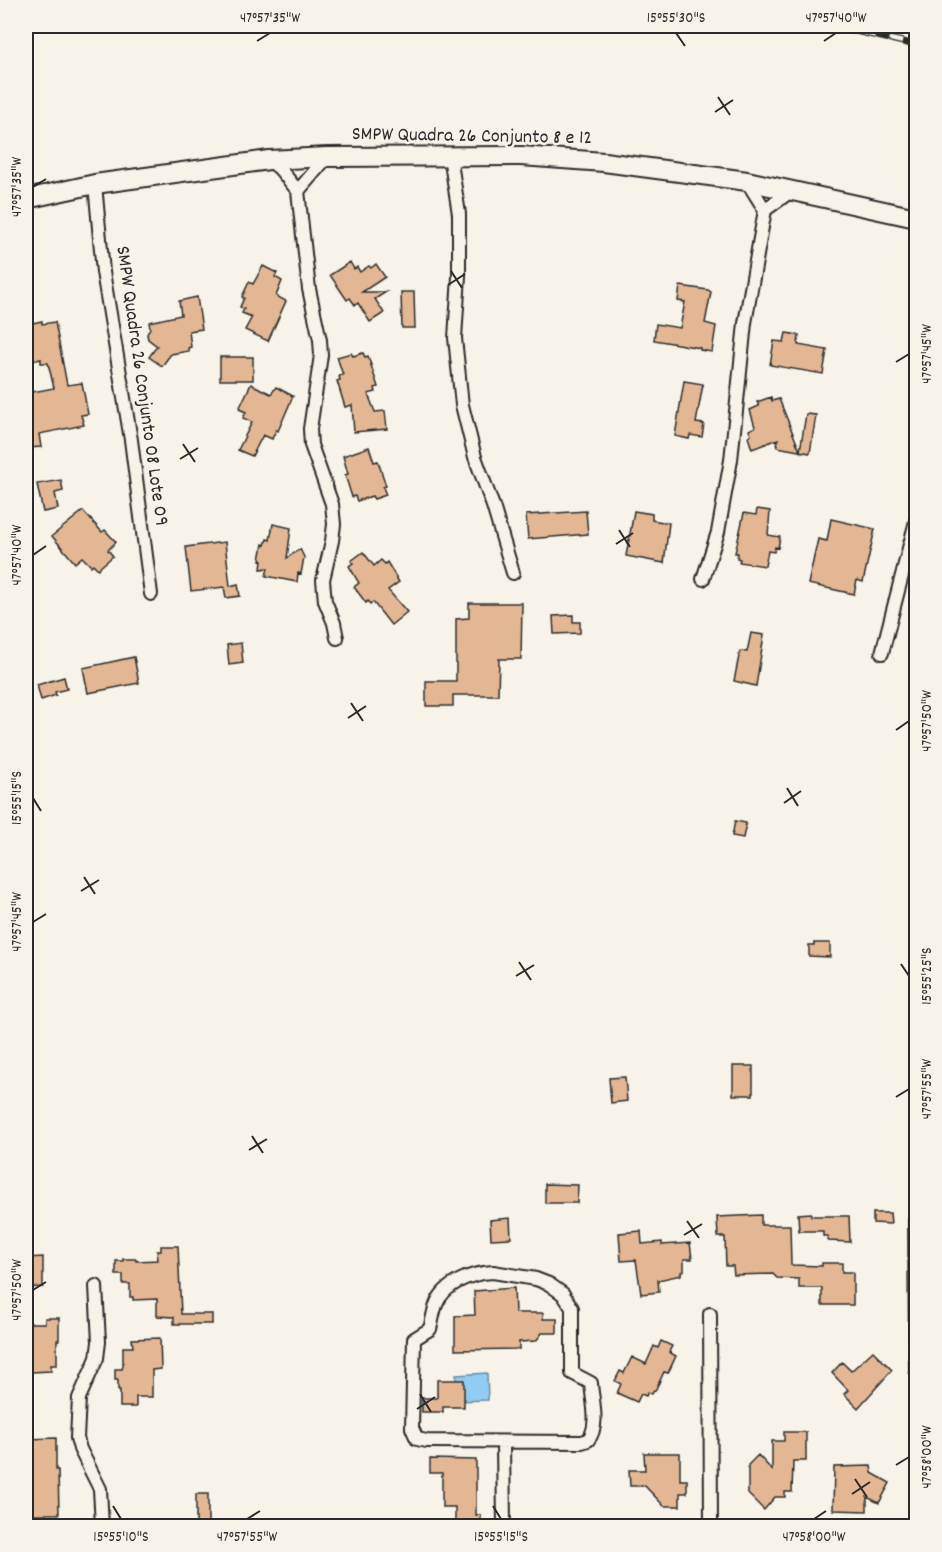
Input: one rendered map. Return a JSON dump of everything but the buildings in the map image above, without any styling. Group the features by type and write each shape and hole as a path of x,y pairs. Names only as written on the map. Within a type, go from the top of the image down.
{"street":[{"path":"450,156 459,214 459,276 455,338 462,405 475,457 493,506 513,573"},
{"name":"SMPW Quadra 26 Conjunto 8 e 12","path":"26,200 95,183 269,160 327,157 521,156 604,162 747,181 916,218"},
{"path":"298,192 327,157"},
{"path":"269,160 279,168 298,192 306,269 320,340 321,355 310,429 311,445 332,504 334,524 332,541 323,580 325,601 337,638"},
{"path":"703,579 718,532 731,460 745,323 765,210 747,181"},
{"name":"SMPW Quadra 26 Conjunto 08 Lote 09","path":"95,183 103,272 131,440 151,594"},
{"path":"765,210 791,191"},
{"path":"882,652 916,520"},
{"path":"915,1220 916,1370"},
{"path":"493,1272 536,1278 563,1294 572,1308 572,1373 591,1383 595,1428 588,1440 503,1442 427,1441 417,1439 412,1428 414,1339 430,1329 436,1304 441,1296 452,1286 478,1273 493,1272"},
{"path":"96,1286 99,1341 97,1358 79,1398 77,1438 100,1489 102,1527"},
{"path":"710,1314 711,1527"},
{"path":"503,1442 504,1527"}],"water":[{"path":"487,1373 488,1400 457,1401 456,1375"}],"railway":[{"path":"834,26 916,45"}]}
